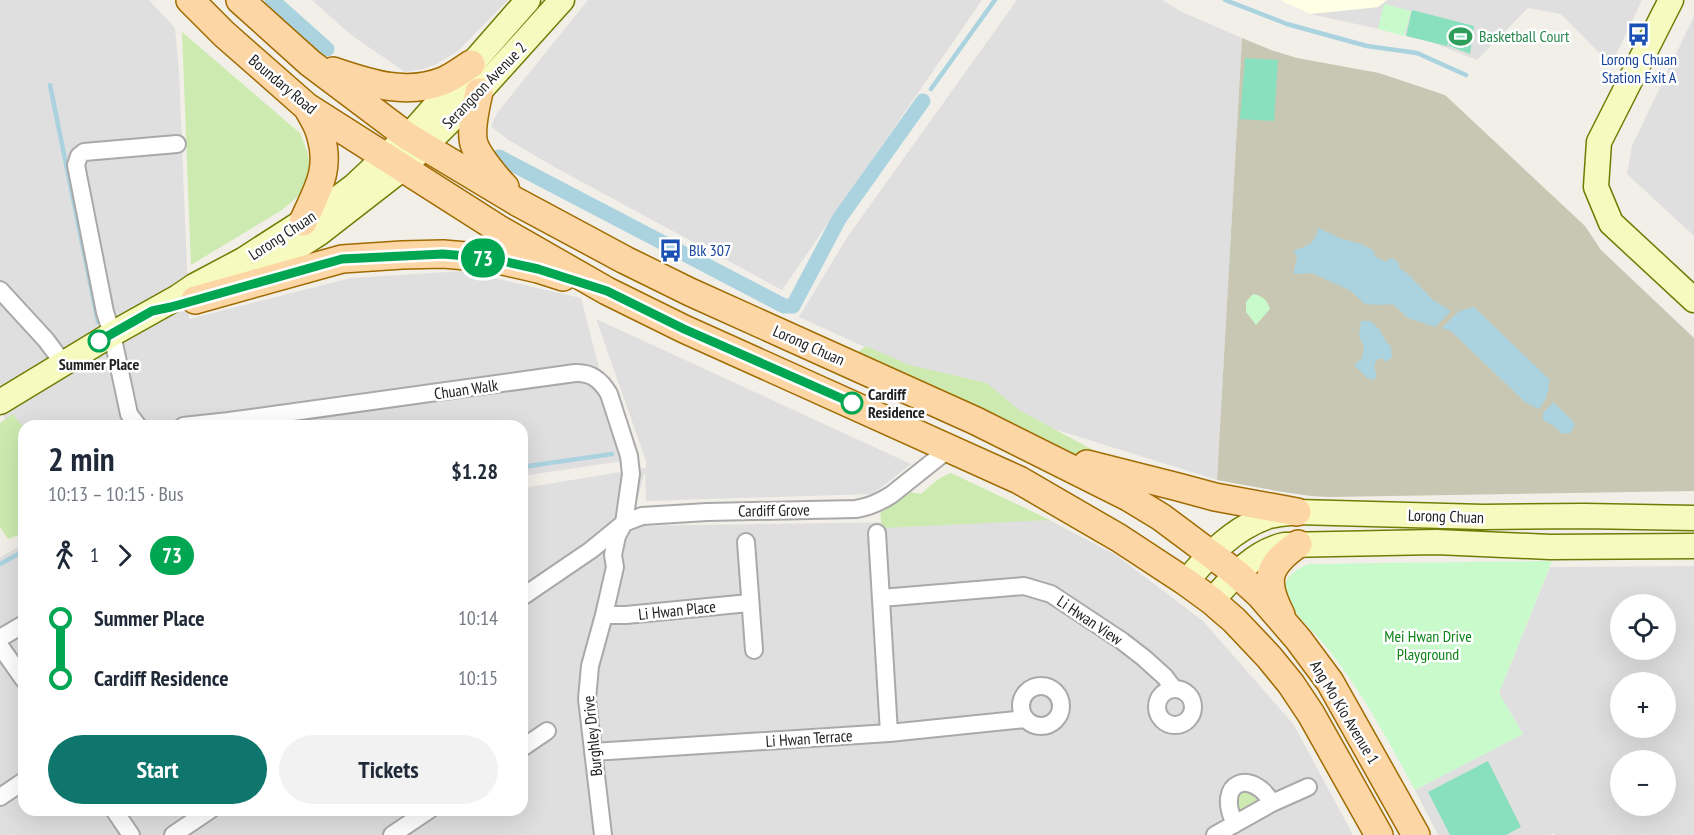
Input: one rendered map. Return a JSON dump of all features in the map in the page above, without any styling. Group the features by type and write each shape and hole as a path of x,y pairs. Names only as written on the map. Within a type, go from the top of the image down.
{"main road":[{"name":"Boundary Road","path":"190,0 224,34 307,106 394,162"},
{"name":"Boundary Road","path":"240,0 310,63 416,141"},
{"name":"Serangoon Avenue 2","path":"416,141 471,64 528,0"},
{"name":"Serangoon Avenue 2","path":"394,162 416,141 479,92 562,0"},
{"path":"1671,0 1599,142 1596,187 1611,223 1694,300"},
{"path":"310,63 380,86 405,89 443,81 471,64"},
{"path":"479,92 474,118 474,144 490,170 517,202"},
{"path":"303,222 321,185 325,162 321,136 307,106"},
{"name":"Lorong Chuan","path":"416,141 517,202 625,260 690,292 976,421 1128,497 1161,517 1236,573"},
{"path":"394,162 497,228 607,291 684,329 1019,480 1119,538 1212,601"},
{"name":"Lorong Chuan","path":"0,402 194,286 243,260 394,162"},
{"name":"Lorong Chuan","path":"152,311 195,300 250,275 287,254 332,224 394,162"},
{"path":"195,300 342,259 443,254 489,258 538,269 607,291"},
{"path":"1039,453 1215,498 1297,512"},
{"name":"Lorong Chuan","path":"1186,582 1210,553 1227,539 1251,524 1271,516 1297,512 1694,518"},
{"path":"1518,517 1514,530 1516,537 1524,547"},
{"name":"Lorong Chuan","path":"1212,601 1236,573 1255,557 1269,549 1284,545 1436,542 1524,547 1694,546"},
{"path":"1286,624 1274,600 1270,576 1282,557 1298,544"},
{"name":"Ang Mo Kio Avenue 1","path":"1236,573 1286,624 1330,682 1416,835"},
{"name":"Ang Mo Kio Avenue 1","path":"1212,601 1246,632 1291,684 1311,714 1379,835"}],"street":[{"path":"134,420 129,414 105,312 76,165 79,156 84,152 177,144"},
{"path":"0,290 46,340 63,363"},
{"name":"Chuan Walk","path":"235,420 576,373 588,374 596,378 609,394 629,456 630,483 624,523"},
{"name":"Cardiff Grove","path":"528,593 591,550 624,523 642,516 867,507 891,495 950,448"},
{"name":"Burghley Drive","path":"603,835 587,699 588,677 615,567 613,555 617,536 624,523"},
{"path":"877,533 889,733"},
{"path":"746,542 754,650"},
{"path":"591,550 602,553 615,567"},
{"name":"Li Hwan View","path":"881,598 1024,586 1051,594 1122,641 1165,677 1174,689"},
{"name":"Li Hwan Place","path":"604,615 626,615 749,603"},
{"path":"0,638 18,628"},
{"path":"0,646 18,672"},
{"name":"Li Hwan Terrace","path":"593,752 889,733 1025,719"},
{"path":"528,744 547,731"},
{"path":"1235,824 1228,810 1227,798 1233,788 1238,785 1248,783 1258,787 1272,803"},
{"path":"0,797 18,785"},
{"path":"1215,835 1308,786"},
{"path":"118,816 131,835"},
{"path":"173,835 201,816"},
{"path":"392,835 420,816"}],"shaded area":[{"path":"0,0 149,0 175,28 179,71 189,319 351,278 463,271 581,298 623,461 528,475 528,420 18,420 18,438 0,411"},
{"path":"312,0 508,0 458,51 437,64 405,72 351,35"},
{"path":"588,0 982,0 782,290 556,168 507,139 491,126 497,113"},
{"path":"1017,0 1162,0 1182,12 1242,38 1217,480 1025,420 799,317 848,236"},
{"path":"1280,0 1387,0 1378,7 1310,14"},
{"path":"1387,0 1642,0 1611,65 1561,14 1528,8 1477,60 1421,38 1310,14 1378,7"},
{"path":"1694,16 1694,236 1627,174 1632,146"},
{"path":"1242,38 1297,58 1379,73 1445,95 1585,226 1601,250 1694,338 1694,491 1329,497 1283,492 1217,480"},
{"path":"596,319 911,464 871,494 646,501 645,471 630,526 1049,520 1116,555 1203,621 1294,725 1353,835 0,835 0,557 18,547 18,816 528,816 528,487 646,468 646,461"},
{"path":"1694,566 1694,835 1555,835 1554,833 1550,835 1438,835 1415,790 1523,734 1499,693 1550,567"}],"green space":[{"path":"1384,4 1411,11 1404,36 1378,29"},
{"path":"1412,10 1474,26 1470,54 1449,46 1449,40 1447,46 1406,36"},
{"path":"182,32 300,133 310,166 309,180 302,193 282,210 191,265"},
{"path":"1245,58 1278,60 1274,121 1240,119"},
{"path":"1253,294 1264,299 1270,309 1256,325 1246,312 1246,302"},
{"path":"866,346 909,365 987,383 1019,410 1106,457 1110,476 848,359"},
{"path":"13,414 18,420 18,535 8,539 0,527 0,423"},
{"path":"951,473 1050,520 882,528 880,513 910,492 921,494 939,479"},
{"name":"Mei Hwan Drive Playground","path":"1552,561 1499,693 1523,734 1415,790 1353,683 1329,650 1293,609 1284,591 1284,585 1290,576 1309,564"},
{"path":"1488,761 1521,827 1506,835 1450,835 1428,792"},
{"path":"1243,789 1258,796 1259,802 1244,813 1239,812 1235,807 1235,794"}],"water":[{"path":"1318,228 1373,250 1375,256 1386,262 1391,258 1398,262 1400,269 1406,272 1433,300 1451,311 1435,327 1408,318 1393,304 1365,304 1351,291 1312,273 1293,274 1297,258 1294,250 1310,243"},
{"path":"1474,307 1549,379 1547,395 1539,409 1526,403 1451,331 1442,328 1459,311"},
{"path":"1361,321 1370,321 1380,330 1391,347 1392,357 1386,362 1382,358 1376,360 1374,367 1376,378 1373,380 1367,378 1354,365 1362,358 1364,347 1359,336"},
{"path":"1553,402 1574,422 1570,433 1562,434 1543,420 1543,413"}],"waterway":[{"path":"272,0 327,49"},
{"path":"931,89 995,0"},
{"path":"1225,0 1287,24 1367,46 1417,53 1466,75"},
{"path":"50,85 98,322"},
{"path":"499,157 784,306 793,306 839,219 923,101"},
{"path":"528,466 612,454"},
{"path":"0,564 18,554"}],"bus line":[{"name":"73","path":"99,341 152,311 342,259 443,254 489,258 538,269 607,291 684,329 852,403"}],"place":[{"name":"Lorong Chuan Station Exit A","path":"1639,34"},
{"name":"Basketball Court","path":"1461,36"},
{"name":"Blk 307","path":"671,250"},
{"name":"Summer Place","path":"99,341"},
{"name":"Cardiff Residence","path":"852,403"}]}
